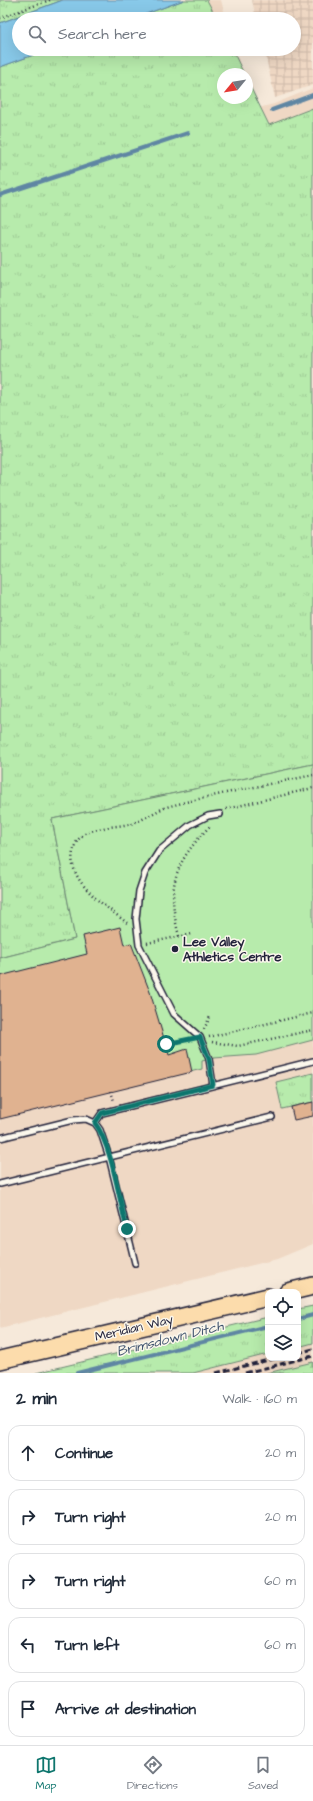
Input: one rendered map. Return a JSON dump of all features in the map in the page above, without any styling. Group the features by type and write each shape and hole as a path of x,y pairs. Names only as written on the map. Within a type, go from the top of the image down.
{"main road":[{"path":"300,1289 313,1286"},
{"name":"Meridian Way","path":"0,1360 265,1298"}],"lane":[{"path":"213,1085 209,1059 200,1037 174,1014 139,945 136,906 146,873 159,851 190,824 208,816 220,814"},
{"path":"95,1123 102,1113 313,1062"},
{"path":"0,1184 272,1117"},
{"path":"0,1138 73,1120 86,1119 95,1123 100,1130 109,1157 135,1263"}],"path":[{"path":"17,12 50,0"},
{"path":"0,18 12,14"},
{"path":"128,923 89,892 77,876 74,863 74,854 76,844 80,836 88,832 130,824 169,806 313,775"},
{"path":"179,936 172,904 176,874 188,850 221,817 220,810 313,788"},
{"path":"147,944 192,934"},
{"path":"212,1037 313,1012"},
{"path":"207,1022 210,1017"},
{"path":"213,1042 238,1046 313,1030"},
{"path":"166,1044 200,1037"}],"shaded area":[{"path":"178,0 221,0 224,12 153,12"},
{"path":"252,0 313,0 313,85 275,98 266,56 301,56 301,12 255,12"},
{"path":"40,56 237,56 241,68 217,68 217,104 251,104 254,109 274,104 313,88 313,1244 277,1259 0,1328 0,71"},
{"path":"313,1343 313,1362 267,1373 193,1373 265,1355 265,1361 301,1361 301,1346"}],"green space":[{"path":"0,0 63,0 30,12 12,12 12,19 0,23"},
{"path":"184,0 207,0 213,12 151,12"},
{"path":"31,56 235,56 241,68 217,68 217,104 253,104 253,92 269,125 313,108 313,764 52,819 75,939 0,958 0,67"},
{"name":"Lee Valley Athletics Centre","path":"313,764 313,1040 256,1055 214,1058 202,1061 202,1069 0,1118 0,958 75,939 52,819"},
{"path":"313,1073 313,1102 282,1109 276,1082"},
{"path":"313,1306 313,1343 301,1346 301,1325 301,1308"},
{"path":"265,1318 265,1355 193,1373 36,1373"},
{"path":"313,1362 313,1373 267,1373"}],"water":[{"path":"63,0 184,0 151,12 30,12"},
{"path":"12,19 12,56 31,56 0,67 0,23"}],"building":[{"path":"120,927 124,945 131,943 150,992 169,1055 187,1049 192,1072 0,1119 0,976 87,954 83,936"},
{"path":"313,1102 313,1116 294,1120 291,1107"}],"waterway":[{"path":"272,110 313,95"},
{"path":"0,195 188,133"},
{"name":"Brimsdown Ditch","path":"301,1318 313,1315"},
{"name":"Brimsdown Ditch","path":"77,1373 265,1327"}],"railway":[{"path":"301,1352 313,1349"},
{"path":"245,1373 313,1356"},
{"path":"216,1373 265,1361"}],"place":[{"name":"Lee Valley Athletics Centre","path":"175,949"}],"route":[{"path":"127,1229 109,1157 100,1130 95,1123 102,1113 213,1085 209,1059 200,1037 166,1044"}]}
